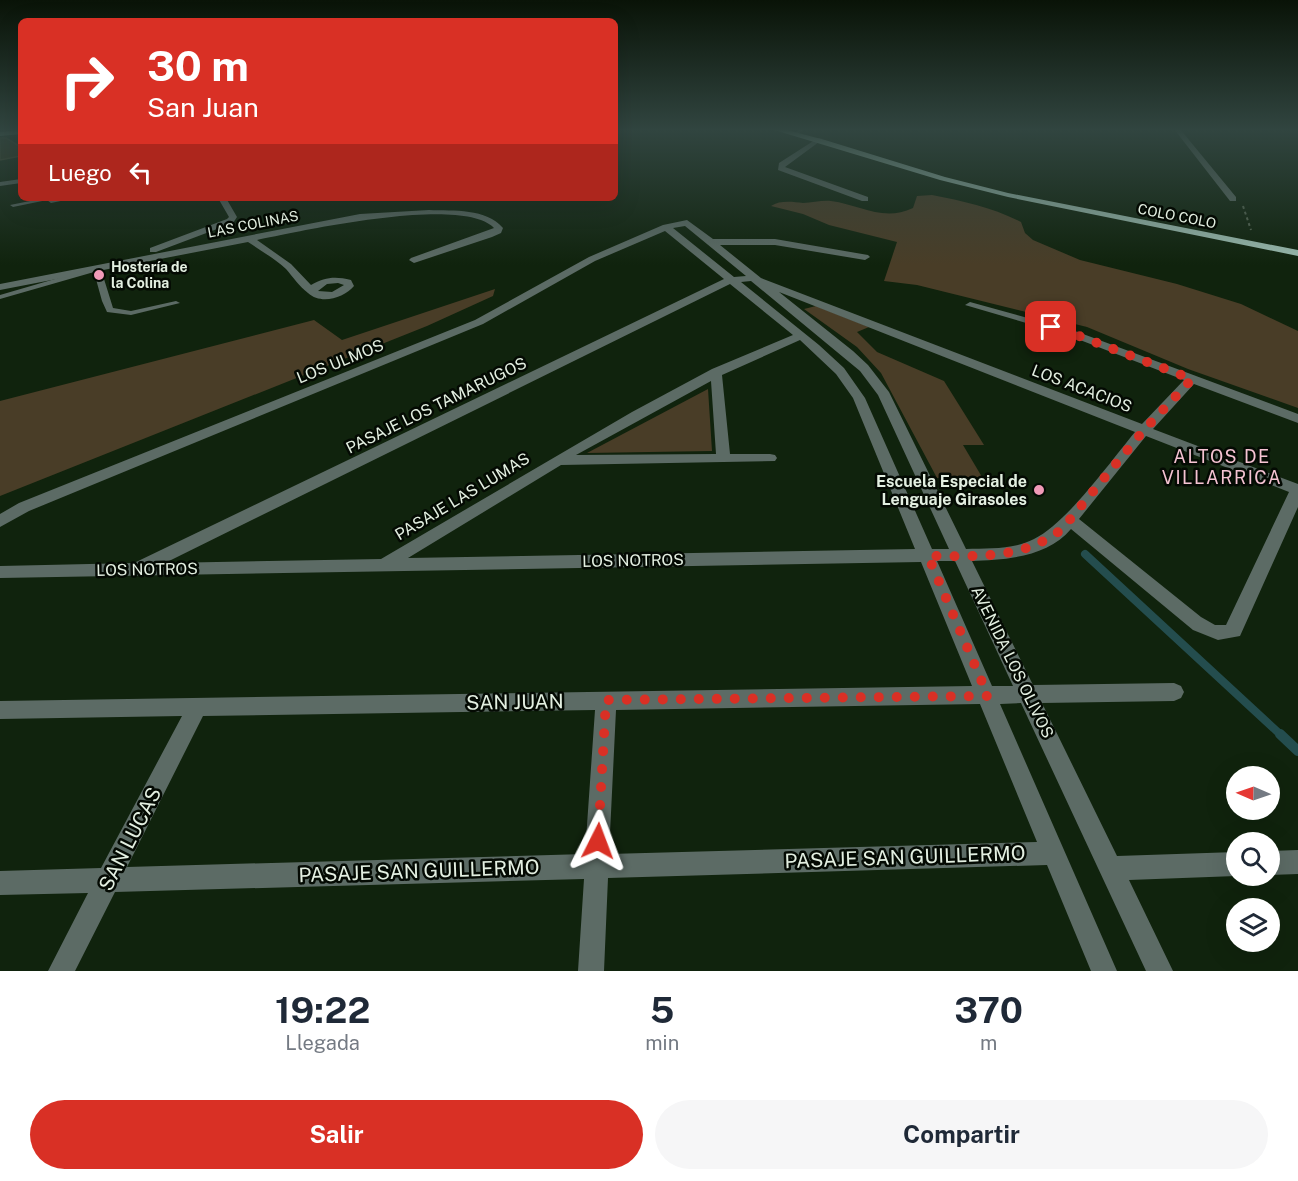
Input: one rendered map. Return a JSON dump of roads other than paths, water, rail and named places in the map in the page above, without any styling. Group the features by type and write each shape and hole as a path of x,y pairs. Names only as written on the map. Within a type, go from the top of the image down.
{"main road":[{"name":"COLO COLO","path":"929,174 978,188 1298,253"}],"street":[{"path":"799,174 865,199"},
{"path":"1213,174 1233,199"},
{"path":"0,184 18,181"},
{"name":"LAS COLINAS","path":"96,269 227,223 233,217 224,201"},
{"name":"LAS COLINAS","path":"0,287 360,217 397,214 467,214 491,220 499,228 498,231 489,235 414,260"},
{"name":"LOS ULMOS","path":"0,521 24,507 479,322 569,270 666,227 687,223"},
{"name":"AVENIDA LOS OLIVOS","path":"687,223 752,278 849,354 875,381 892,410 963,556 1160,971"},
{"name":"AVENIDA LOS OLIVOS","path":"666,227 828,359 859,398 1104,971"},
{"path":"250,239 288,266 313,293"},
{"path":"709,242 775,242 865,257"},
{"name":"PASAJE LOS TAMARUGOS","path":"135,570 730,280 752,278"},
{"name":"LOS ACACIOS","path":"752,278 1298,490"},
{"path":"969,306 1071,333 1298,419"},
{"name":"PASAJE LAS LUMAS","path":"386,564 557,460 716,372 801,336"},
{"path":"716,372 723,458"},
{"name":"LOS NOTROS","path":"0,572 1005,554 1024,550 1052,537 1070,520 1144,430 1192,379"},
{"name":"PASAJE LAS LUMAS","path":"557,460 770,458"},
{"path":"1070,520 1195,622 1223,634 1233,631 1298,490"},
{"name":"SAN JUAN","path":"0,710 1174,692"},
{"path":"591,971 606,700"},
{"name":"SAN LUCAS","path":"61,971 198,706"},
{"name":"PASAJE SAN GUILLERMO","path":"0,883 1054,853"},
{"path":"1280,863 1298,862"},
{"path":"1110,867 1226,864"}],"lane":[{"path":"19,201 13,203 27,201"},
{"path":"0,297 96,269 102,278 108,308 115,312 131,313 176,303"}],"waterway":[{"path":"1085,554 1282,736"},
{"path":"1280,734 1298,751"}],"place":[{"name":"Hostería de la Colina","path":"99,275"},
{"name":"Escuela Especial de Lenguaje Girasoles","path":"1039,490"}],"district":[{"name":"ALTOS DE VILLARRICA","path":"1222,467"}]}
